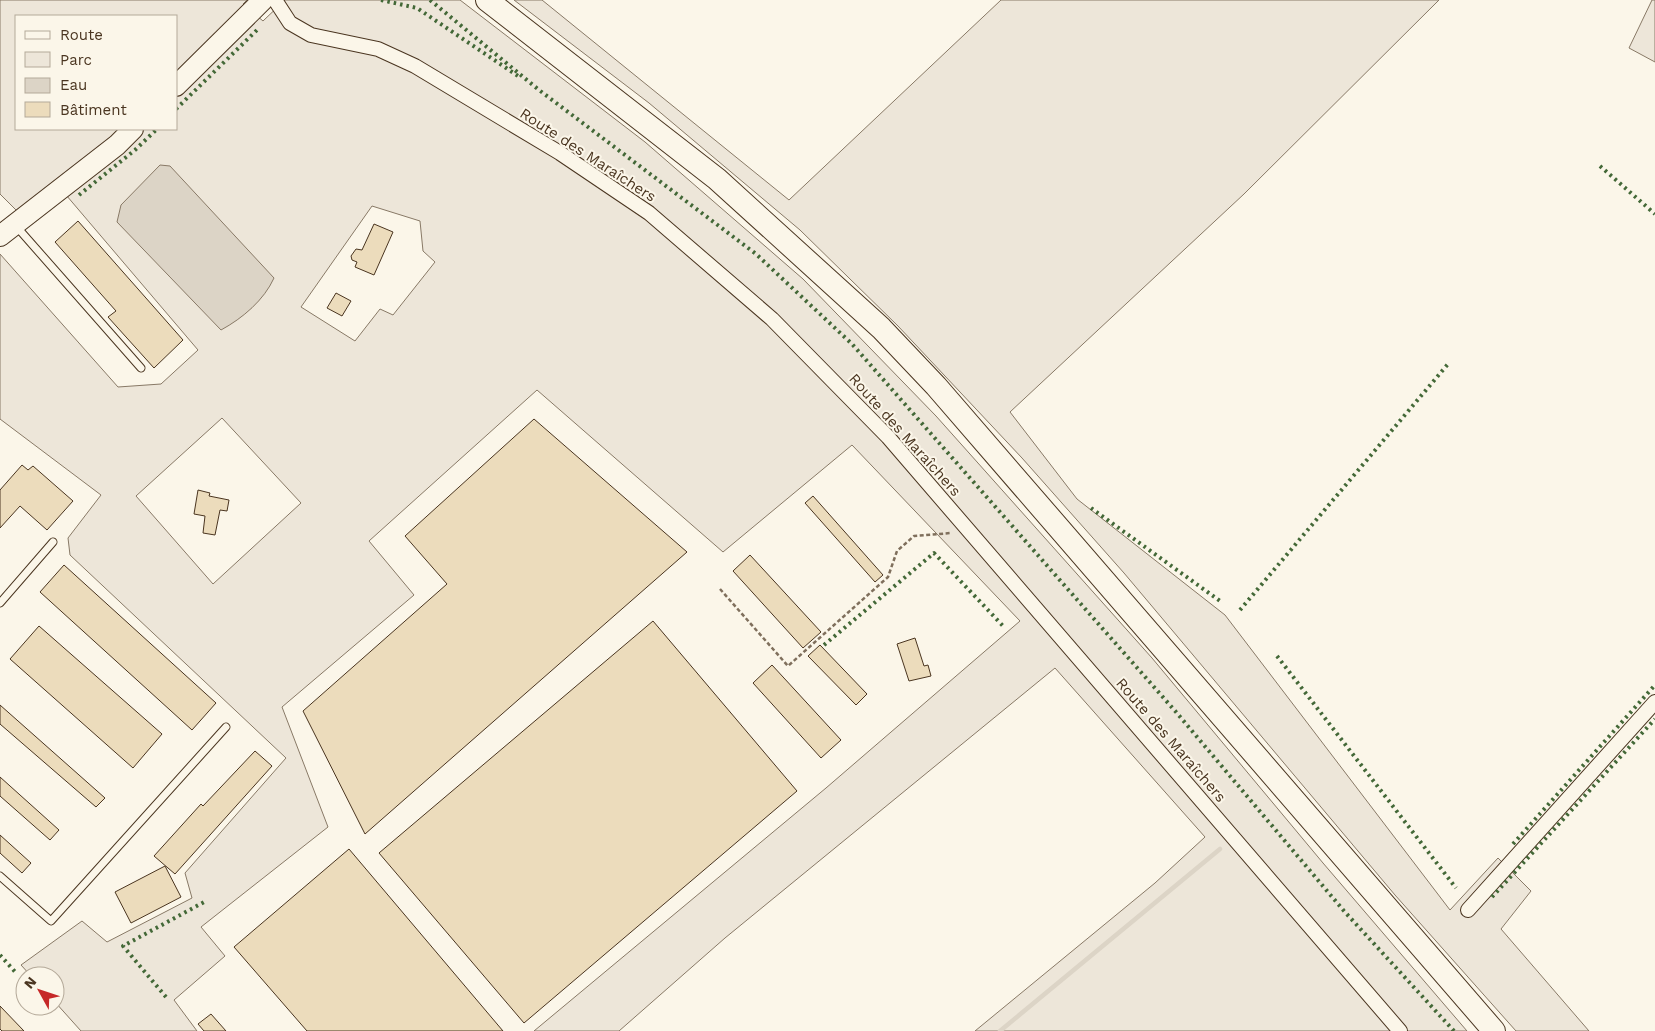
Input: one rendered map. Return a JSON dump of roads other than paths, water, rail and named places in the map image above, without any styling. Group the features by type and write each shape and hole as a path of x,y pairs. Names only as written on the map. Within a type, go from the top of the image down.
{"main road":[{"path":"495,4 717,179 881,328 942,393 1494,1031"}],"street":[{"path":"178,84 264,0"},
{"name":"Route des Maraîchers","path":"275,0 290,23 311,36 378,49 414,66 560,153 649,213 772,319 888,437 1400,1031"},
{"path":"8,231 117,145 132,130"},
{"path":"1468,910 1655,702"}],"lane":[{"path":"8,231 141,368"},
{"path":"0,603 53,542"},
{"path":"0,876 51,921 226,727"}],"water":[{"path":"160,165 170,166 274,278 265,294 252,308 221,330 117,222 121,205"}],"waterway":[{"path":"1000,1031 1220,849"}]}
